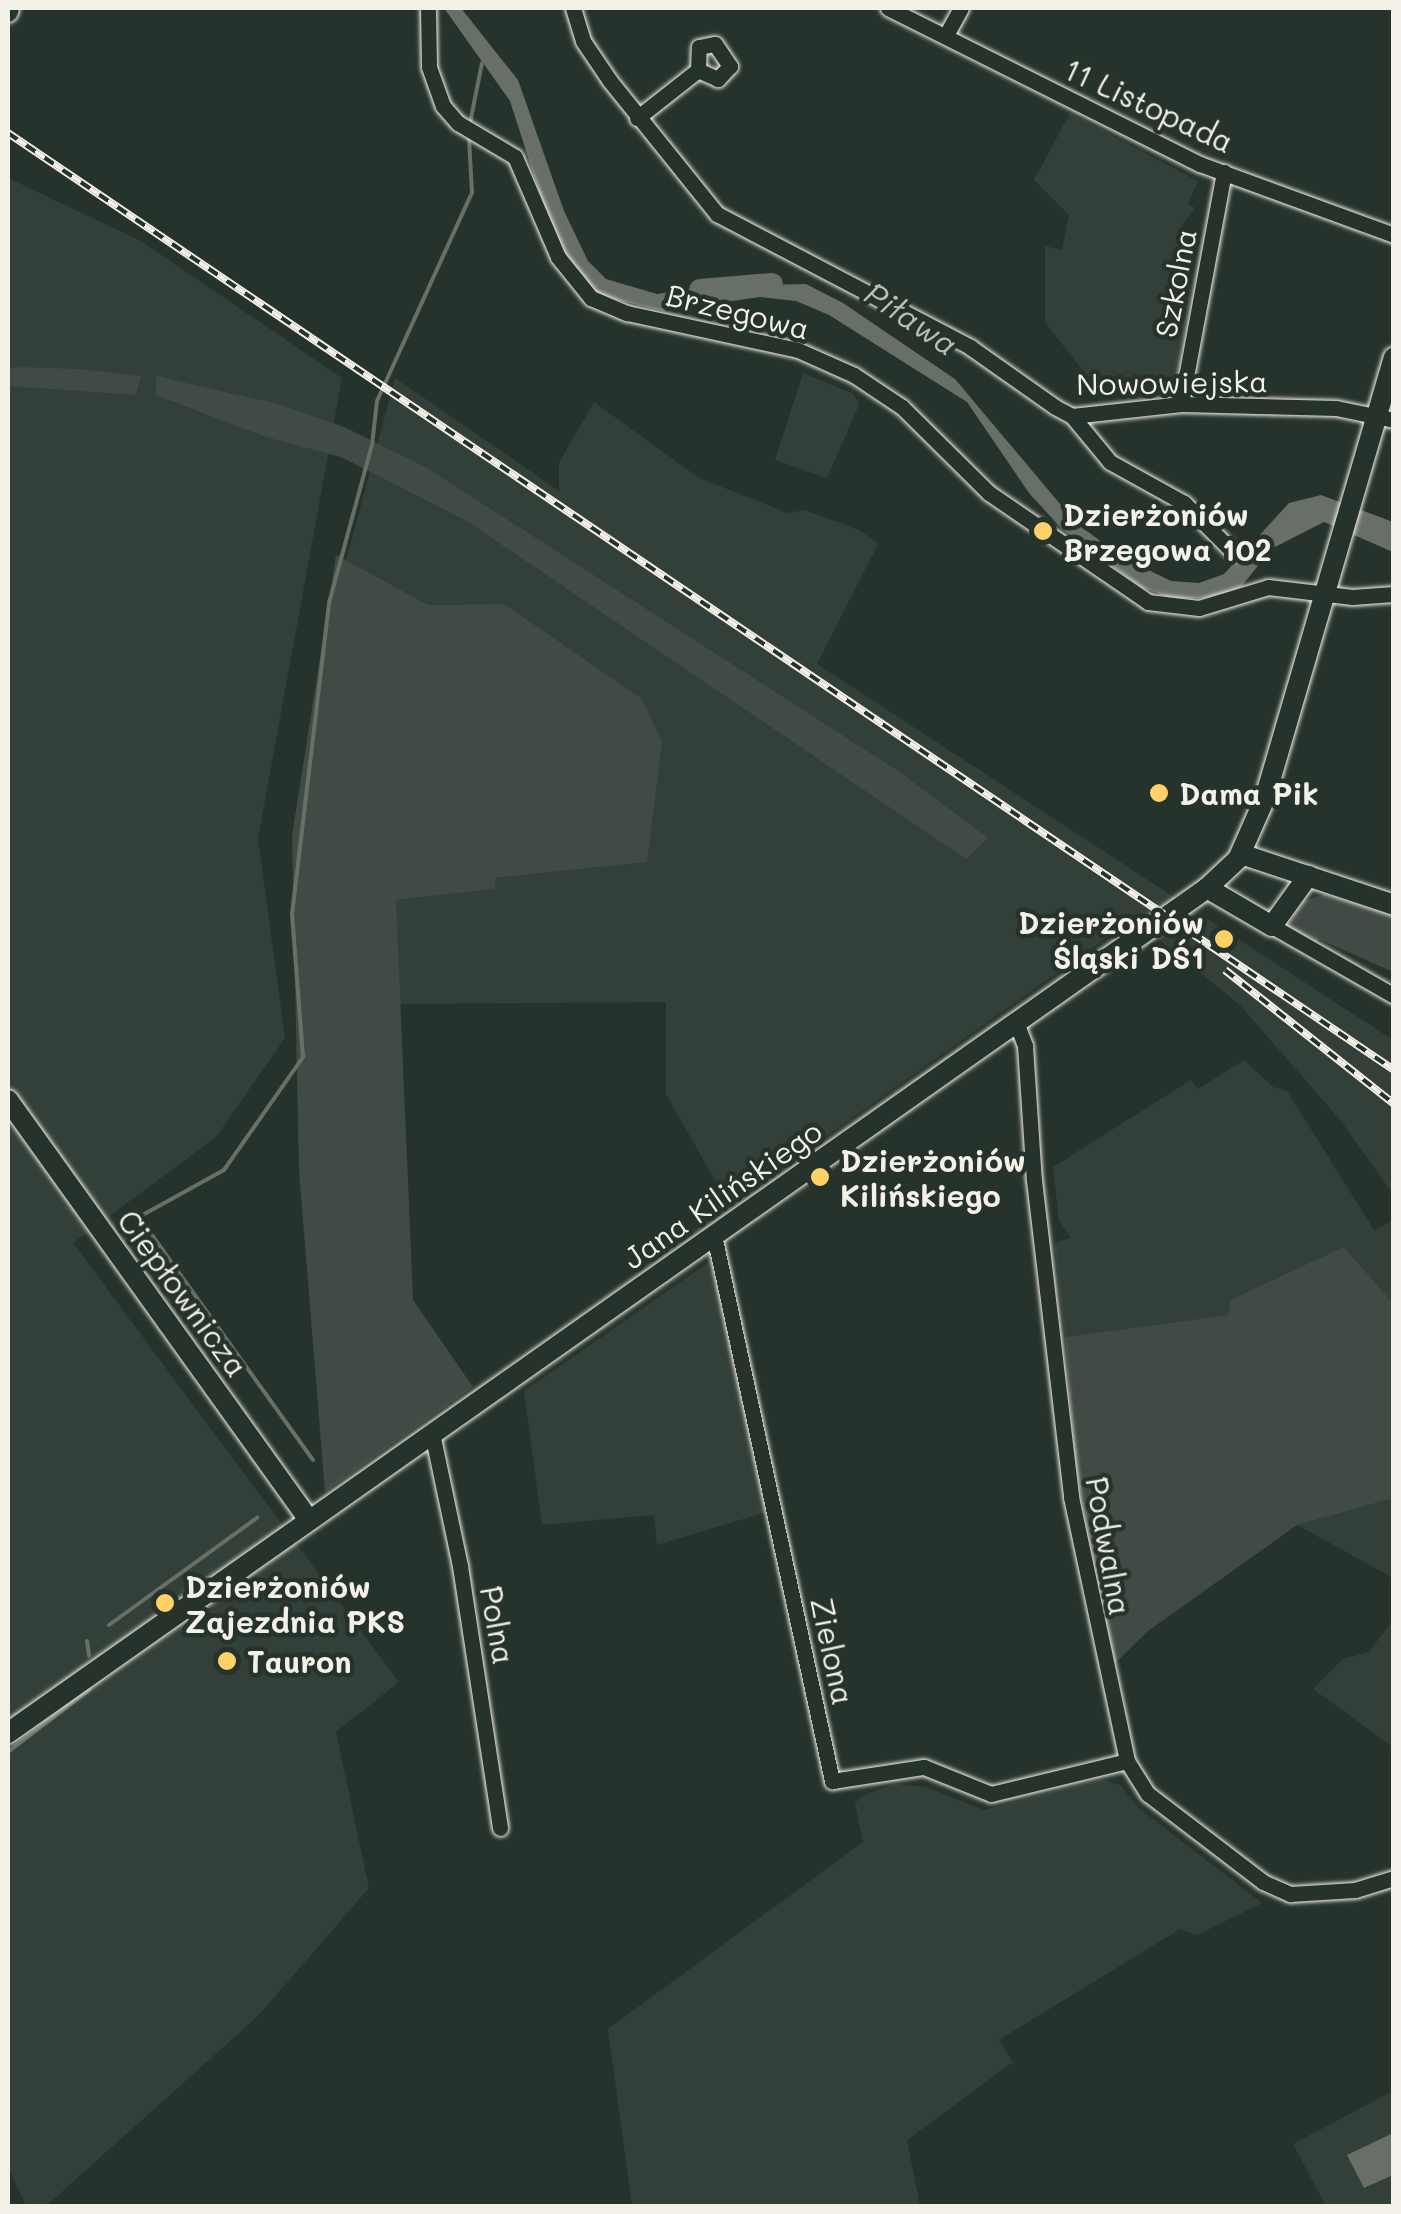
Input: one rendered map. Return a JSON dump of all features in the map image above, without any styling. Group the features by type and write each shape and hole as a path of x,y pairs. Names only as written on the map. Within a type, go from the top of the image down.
{"street":[{"name":"Brzegowa","path":"428,8 432,79 443,106 472,132 515,156 558,257 591,298 627,313 798,350 854,375 902,407 989,493 1123,590 1178,609 1268,587 1322,594 1394,594"},
{"name":"Nowowiejska","path":"572,8 583,42 637,118 695,194 729,222 970,347 1072,416 1181,404 1386,417"},
{"name":"11 Listopada","path":"888,8 1224,172 1394,235"},
{"path":"946,35 961,8"},
{"path":"637,118 698,70"},
{"name":"Szkolna","path":"1181,404 1224,172"},
{"name":"Jana Kilińskiego","path":"8,1733 1207,888 1242,854 1266,798 1352,493 1386,417 1394,358"},
{"path":"1072,416 1110,462 1184,503 1234,553"},
{"path":"1242,854 1394,905"},
{"path":"1272,926 1308,876"},
{"path":"1207,888 1394,996"},
{"name":"Podwalna","path":"1016,1022 1025,1046 1036,1197 1071,1498 1127,1761 1148,1794 1263,1882 1290,1894 1355,1890 1394,1878"},
{"name":"Ciepłownicza","path":"8,1100 309,1520"},
{"name":"Zielona","path":"714,1235 832,1781 924,1768 991,1794 1127,1761"},
{"name":"Polna","path":"432,1433 466,1601 500,1828"}],"shaded area":[{"path":"444,8 461,8 518,80 564,211 588,261 606,279 657,294 709,286 806,284 843,303 955,379 1076,523 1122,557 1171,581 1199,583 1224,574 1289,503 1321,495 1393,522 1393,552 1324,522 1271,549 1242,586 1219,597 1173,599 1141,587 1061,528 1029,493 967,402 829,315 796,301 760,297 663,311 593,294 555,241 510,101"},
{"path":"1070,113 1198,181 1188,204 1195,208 1179,230 1188,232 1179,285 1191,289 1175,390 1130,377 1110,378 1096,388 1045,322 1045,246 1062,250 1069,215 1034,180"},
{"path":"8,178 141,241 342,378 258,839 285,1038 216,1137 73,1243 399,1682 336,1732 369,1888 258,2016 46,2206 26,2206 8,2167"},
{"path":"8,369 141,376 136,395 8,386"},
{"path":"803,373 854,394 859,405 827,478 775,460"},
{"path":"156,376 278,404 344,427 427,468 898,771 988,838 966,859 467,521 341,457 266,437 156,395"},
{"path":"395,378 559,491 559,463 594,402 699,478 788,513 805,510 859,530 878,544 817,664 1393,1040 1393,1194 1341,1121 1239,1004 1133,919 729,1205 666,1094 666,1002 398,1004 395,900 494,889 495,878 647,862 504,604 428,605 346,561"},
{"path":"336,555 428,605 504,604 642,699 662,742 647,862 495,878 495,889 396,900 413,1300 473,1387 325,1492 299,1170 292,836"},
{"path":"1326,894 1393,916 1393,972 1319,939 1315,946 1287,928 1302,901"},
{"path":"1244,1060 1273,1087 1287,1091 1374,1230 1393,1221 1393,1303 1344,1247 1230,1315 1065,1337 1054,1243 1071,1238 1059,1221 1053,1167 1191,1080 1198,1089"},
{"path":"1344,1247 1393,1303 1393,1498 1297,1525 1148,1631 1113,1665 1076,1466 1065,1337 1229,1315 1230,1300"},
{"path":"715,1258 770,1511 657,1545 654,1515 542,1525 524,1391"},
{"path":"1393,1498 1393,1578 1297,1525 1353,1504"},
{"path":"1393,1620 1393,1747 1313,1689 1343,1659 1369,1652"},
{"path":"1100,1779 1120,1785 1139,1808 1262,1903 1197,1935 1180,1929 999,2040 1013,2062 907,2140 920,2206 632,2206 608,2029 863,1842 855,1804 860,1797 895,1784 926,1787 984,1810"},
{"path":"1393,2091 1393,2206 1326,2206 1293,2144"},
{"path":"1393,2133 1393,2175 1364,2188 1347,2155"}],"waterway":[{"path":"470,123 482,63"},
{"path":"313,1460 139,1217 224,1170 303,1057 292,914 329,603 372,445 377,401 472,193 469,137"},
{"name":"Piława","path":"700,290 772,284"},
{"path":"109,1625 257,1518"},
{"path":"87,1641 89,1656"},
{"path":"8,1752 90,1689"}],"railway":[{"path":"8,133 1394,1070"},
{"path":"1225,970 1394,1104"}],"place":[{"name":"Dzierżoniów Brzegowa 102","path":"1043,531"},
{"name":"Dama Pik","path":"1159,793"},
{"name":"Dzierżoniów Śląski DŚ1","path":"1224,939"},
{"name":"Dzierżoniów Kilińskiego","path":"820,1177"},
{"name":"Dzierżoniów Zajezdnia PKS","path":"165,1603"},
{"name":"Tauron","path":"227,1661"}]}
